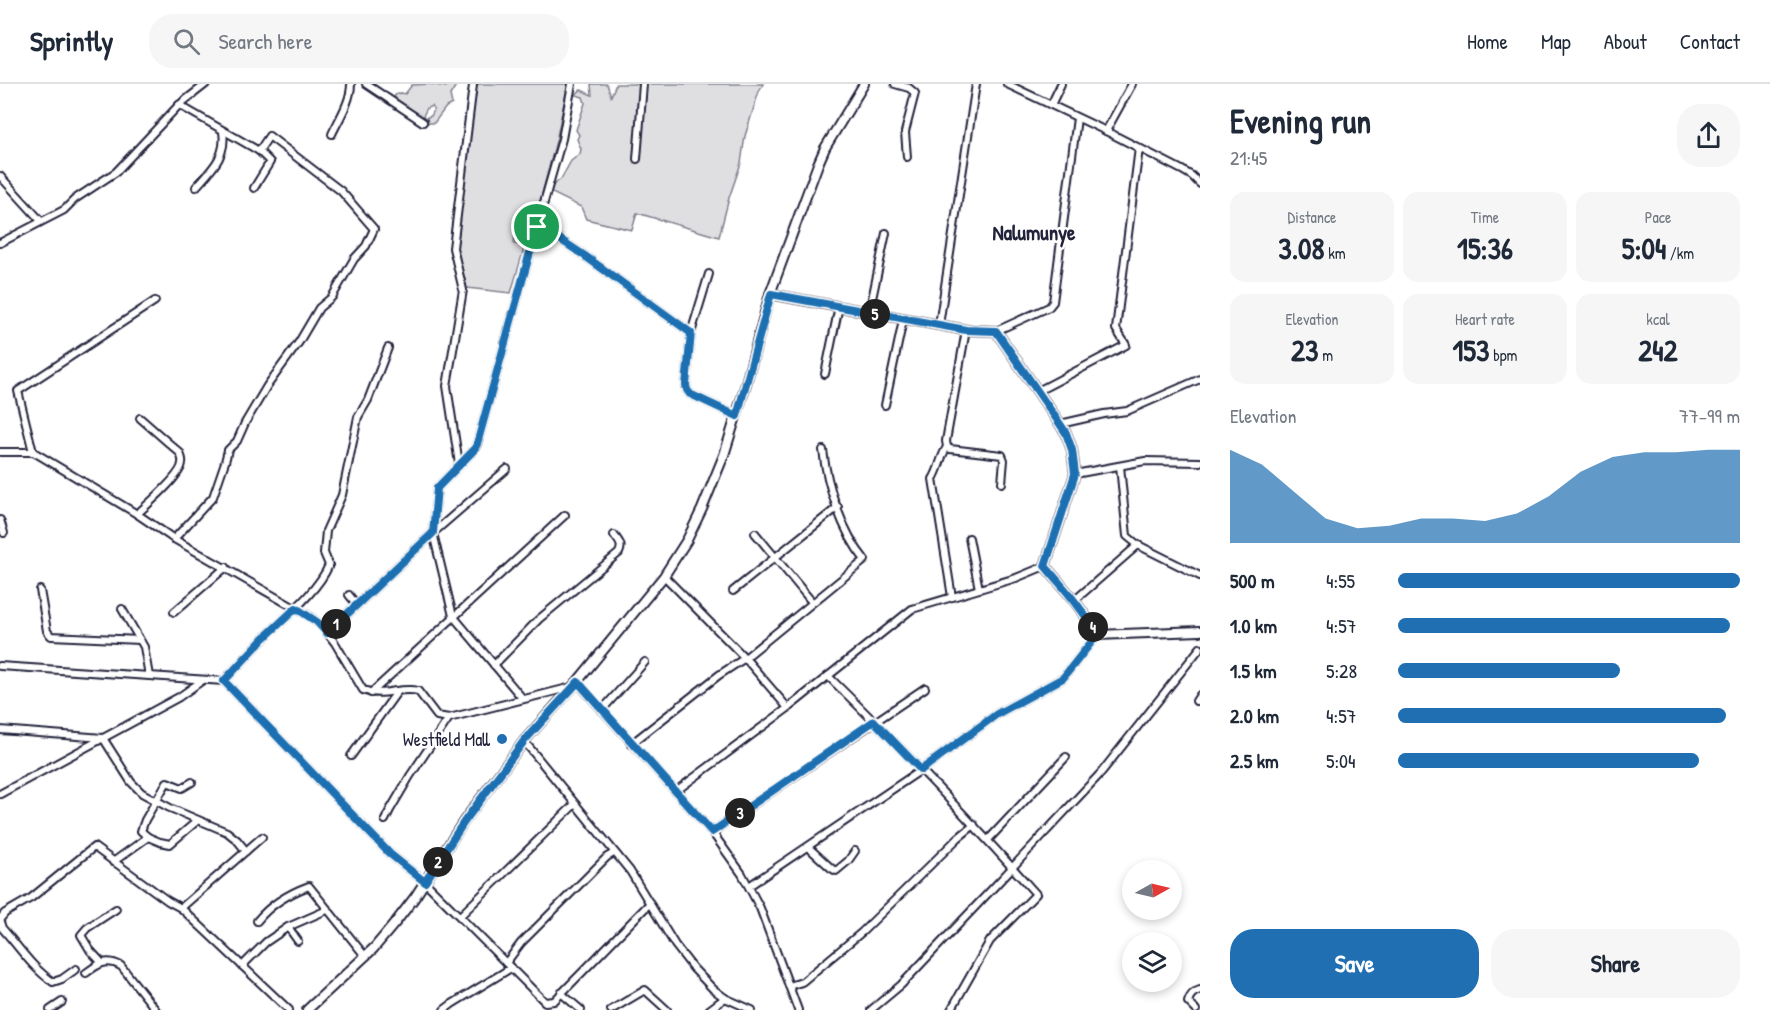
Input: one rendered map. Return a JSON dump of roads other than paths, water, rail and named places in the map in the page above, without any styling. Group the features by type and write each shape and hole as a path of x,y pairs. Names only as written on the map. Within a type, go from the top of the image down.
{"street":[{"path":"0,243 64,210 75,199 116,172 179,105 206,84"},
{"path":"332,134 345,106 351,84"},
{"path":"366,84 423,122"},
{"path":"523,699 453,616 433,533 437,488 474,450 477,444 562,139 572,84"},
{"path":"637,159 643,84"},
{"path":"308,1010 386,935 425,882 464,822 524,741 575,685 664,576 687,540 724,455 791,234 825,148 864,84"},
{"path":"895,84 909,88 915,93 905,132 907,157"},
{"path":"939,325 976,84"},
{"path":"1007,84 1182,170 1200,184"},
{"path":"1050,105 1061,84"},
{"path":"1106,131 1132,84"},
{"path":"459,464 447,386 463,290 453,248 472,85"},
{"path":"179,105 259,151 270,162 254,188"},
{"path":"771,294 966,330 996,331 1049,307 1053,302 1077,118"},
{"path":"196,187 221,155 225,142 223,130"},
{"path":"174,539 213,497 228,450 237,441 267,386 299,342 319,308 332,297 354,259 366,246 374,229 341,191 269,136 259,151"},
{"path":"1038,391 1126,345 1116,329 1139,148"},
{"path":"0,176 41,221"},
{"path":"537,227 549,232 585,256 691,333"},
{"path":"869,313 886,233"},
{"path":"709,274 691,333 686,385 690,394 737,416"},
{"path":"33,452 18,391 155,301"},
{"path":"825,374 838,306"},
{"path":"885,405 903,320"},
{"path":"952,597 933,478 939,470 941,456 947,447 946,441 966,330"},
{"path":"676,791 788,708 912,609 1016,578 1045,566 1075,474 1072,450 1066,433 996,331"},
{"path":"224,681 296,608 326,573 329,565 324,554 326,531 342,495 358,417 368,400 388,348"},
{"path":"1060,424 1127,411 1200,379"},
{"path":"137,514 177,474 183,460 180,453 140,418"},
{"path":"947,447 1002,455 1004,460 1002,483"},
{"path":"631,744 719,675 745,658 865,560 855,548 848,534 825,472 823,450"},
{"path":"0,452 33,452 137,514 174,539 296,608 317,622 327,633 360,687 370,693 418,691 437,716 449,718 575,685"},
{"path":"1075,474 1145,461 1200,462"},
{"path":"1120,465 1126,533 1130,539 1200,576"},
{"path":"327,633 433,533 507,469"},
{"path":"733,591 838,507"},
{"path":"370,693 565,515"},
{"path":"0,520 4,533"},
{"path":"755,533 812,602"},
{"path":"494,664 539,619 619,553 621,543 614,535"},
{"path":"969,538 980,589"},
{"path":"1075,600 1138,545"},
{"path":"1045,566 1075,600 1097,635"},
{"path":"174,612 226,567"},
{"path":"664,576 745,658 788,708"},
{"path":"40,590 47,632 51,636 141,639"},
{"path":"350,595 357,605"},
{"path":"122,609 141,639 149,676"},
{"path":"749,886 921,770 997,714 1063,678 1097,635 1200,632"},
{"path":"871,1010 901,985 1100,774 1200,648"},
{"path":"602,710 645,662"},
{"path":"0,666 224,681 390,854 425,882 545,1002 554,1001 650,903"},
{"path":"828,676 974,825 1036,894 990,941 951,1010"},
{"path":"0,794 179,697 204,680"},
{"path":"575,685 602,710 712,832 749,886 775,945 798,1010"},
{"path":"712,832 925,688"},
{"path":"351,756 397,692"},
{"path":"386,820 410,776 449,718"},
{"path":"0,730 103,738"},
{"path":"103,738 131,782 142,793 226,832 246,851"},
{"path":"524,741 635,878 675,945 693,968 713,989 752,1010"},
{"path":"988,840 1066,757"},
{"path":"192,782 182,788 167,782 155,800 141,831 148,837 170,844 197,820"},
{"path":"460,916 575,804"},
{"path":"789,986 802,982 862,932 974,825"},
{"path":"114,862 130,848 148,837"},
{"path":"181,908 262,837"},
{"path":"76,969 62,979 53,981 40,973 2,928 0,920 5,913 31,898 94,847 181,908 289,1010"},
{"path":"808,847 836,871 848,861 855,851"},
{"path":"444,1010 509,965 521,943 614,853"},
{"path":"257,921 265,911 280,900 307,886 311,887 365,956"},
{"path":"101,962 81,935 87,928 116,909"},
{"path":"242,966 266,942 288,927 327,910"},
{"path":"288,927 298,941"},
{"path":"86,973 101,962 112,961 121,966 156,1010"},
{"path":"611,1010 645,990 667,1010"},
{"path":"1196,1010 1188,1002 1194,992 1200,990"},
{"path":"561,993 581,1010"},
{"path":"709,1010 726,998"},
{"path":"50,1010 62,1002"}],"place":[{"name":"Westfield Mall","path":"502,739"}],"district":[{"name":"Nalumunye","path":"1034,232"}]}
